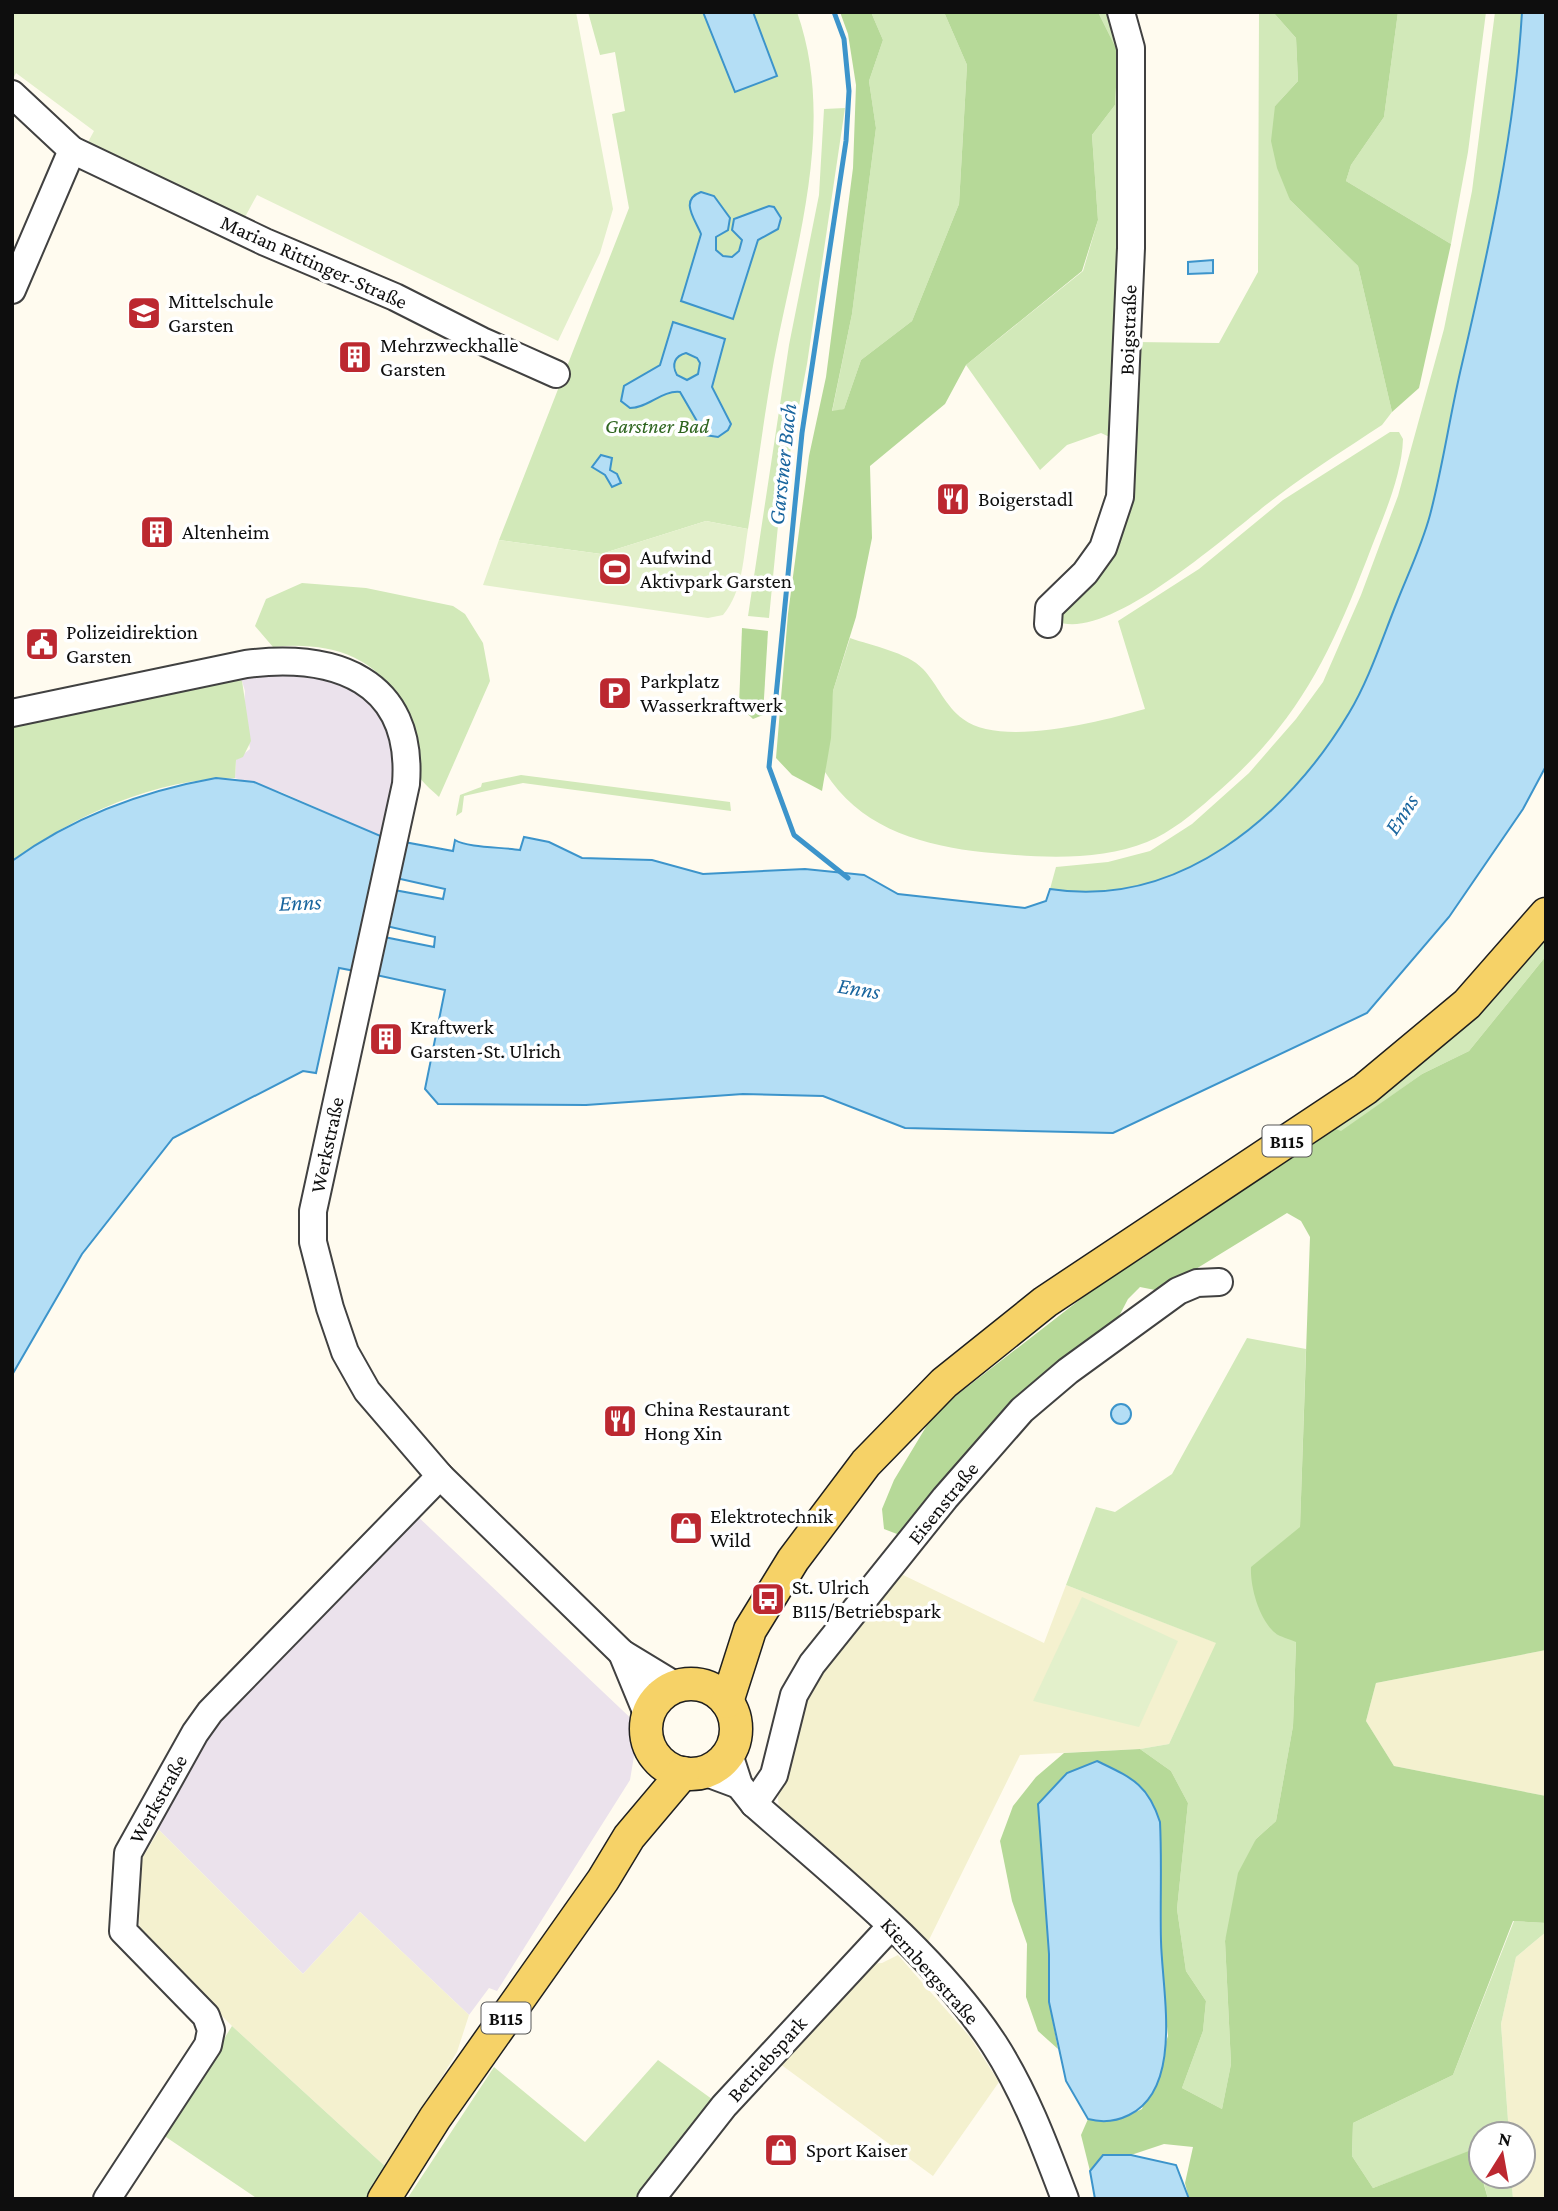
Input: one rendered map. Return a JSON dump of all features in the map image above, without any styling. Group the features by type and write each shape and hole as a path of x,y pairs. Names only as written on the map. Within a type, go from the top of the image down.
{"main road":[{"name":"B115","path":"727,1702 750,1630 793,1560 829,1509 866,1464 944,1383 1045,1303 1365,1089 1467,1004 1546,914"},
{"name":"B115","path":"648,1716 659,1698 688,1686 750,1630"},
{"path":"688,1686 719,1694 727,1702 736,1722 734,1744 729,1754"},
{"path":"648,1716 647,1738 656,1757 664,1765 693,1773"},
{"name":"B115","path":"629,1837 693,1773 729,1754"},
{"name":"B115","path":"384,2199 435,2118 603,1880 629,1837 656,1757"}],"street":[{"name":"Boigstraße","path":"1048,624 1049,608 1085,573 1103,548 1120,497 1130,274 1131,161 1131,48 1121,12"},
{"name":"Marian Rittinger-Straße","path":"12,94 72,150 265,242 395,297 556,374"},
{"path":"12,290 72,150"},
{"name":"Werkstraße","path":"12,713 246,664 282,659 310,661 336,667 355,676 389,706 401,728 404,741 406,784 313,1211 312,1234 337,1330 367,1391 440,1476 622,1653 688,1686"},
{"name":"Eisenstraße","path":"746,1794 774,1775 794,1695 812,1664 992,1442 1048,1388 1160,1304 1189,1286 1219,1282"},
{"name":"Werkstraße","path":"107,2199 208,2045 211,2030 206,2016 123,1931 128,1853 195,1733 210,1712 440,1476"},
{"name":"Werkstraße","path":"622,1653 648,1716"},
{"path":"729,1754 746,1794"},
{"name":"Kiernbergstraße","path":"693,1773 746,1794 891,1926 949,1987 994,2044 1029,2110 1065,2199"},
{"name":"Betriebspark","path":"651,2199 732,2097 891,1926"}],"shaded area":[{"path":"259,672 331,674 371,701 385,725 394,758 395,777 383,837 281,792 235,778 236,760 250,749 244,708 245,691 242,681 231,677"},
{"path":"413,1512 639,1726 630,1780 497,1991 489,1988 469,2015 360,1912 303,1974 153,1824 206,1725"},
{"path":"899,1573 1044,1643 1066,1585 1217,1643 1169,1744 1140,1749 1020,1755 924,1950 779,1810 777,1785 806,1690"},
{"path":"1546,1650 1546,1796 1394,1766 1366,1721 1376,1683"},
{"path":"159,1830 303,1974 360,1912 469,2015 457,2052 387,2168 232,2026 139,1933 140,1872 143,1857"},
{"path":"1546,1932 1546,2199 1513,2199 1512,2190 1537,2190 1537,2120 1508,2120 1501,2024 1516,1957"},
{"path":"898,1955 970,2037 999,2082 933,2176 776,2061 868,1964 882,1963"}],"green space":[{"path":"12,12 576,12 613,209 600,253 558,341 257,195 245,217 88,142 94,131 16,73 12,81"},
{"name":"Garstner Bad","path":"588,12 797,12 808,55 813,98 813,142 808,186 774,360 748,529 706,521 601,554 499,540 629,208 612,114 625,111 615,52 600,55"},
{"path":"840,12 871,12 883,40 869,81 876,128 852,314 832,411 844,409 861,360 912,321 959,204 967,65 944,12 1098,12 1118,52 1115,105 1092,135 1098,220 1082,271 966,365 945,404 870,466 872,538 856,617 833,691 831,738 822,791 792,775 776,758 788,614 809,456 826,377 853,168 856,85 848,34"},
{"path":"871,12 944,12 967,65 959,204 912,321 861,360 844,409 832,412 852,314 876,128 869,81 883,40"},
{"path":"1098,12 1113,12 1124,52 1116,440 1101,433 1067,445 1040,470 966,365 1083,271 1098,220 1092,135 1115,105 1118,52"},
{"path":"1259,12 1273,12 1296,38 1298,81 1275,106 1290,200 1358,266 1392,412 1382,425 1291,486 1204,555 1139,600 1107,616 1079,624 1056,621 1102,555 1134,342 1219,343 1258,272"},
{"path":"1273,12 1398,12 1384,117 1351,165 1346,181 1451,244 1419,388 1392,412 1358,266 1290,200 1277,168 1271,141 1275,106 1298,81 1296,38"},
{"path":"1398,12 1486,12 1468,152 1451,244 1346,181 1351,165 1384,117"},
{"path":"1495,12 1522,12 1507,146 1491,233 1430,515 1415,559 1356,700 1324,751 1294,787 1261,820 1224,848 1185,870 1142,885 1097,891 1050,889 1056,867 1108,862 1150,851 1192,824 1249,773 1296,719 1323,682 1361,595 1398,496 1444,329 1472,191"},
{"path":"845,108 807,364 780,505 769,618 748,616 789,345 819,195 824,109"},
{"path":"1390,432 1399,432 1403,439 1400,466 1392,493 1343,619 1310,683 1291,712 1242,769 1197,810 1165,833 1127,849 1084,856 973,851 930,843 889,828 854,806 825,772 833,691 850,638 899,654 916,663 957,714 980,727 1026,732 1104,720 1145,709 1118,621 1199,569 1283,500"},
{"name":"Aufwind Aktivpark Garsten","path":"706,521 748,529 735,596 723,615 708,618 483,585 499,540 601,554"},
{"path":"302,583 366,588 453,606 465,614 483,643 490,681 439,797 415,770 402,709 387,684 375,671 360,661 327,649 310,646 273,647 255,626 266,599"},
{"path":"742,628 768,631 763,715 753,719 739,706"},
{"path":"231,677 242,681 251,741 243,757 236,760 235,778 176,784 118,802 62,829 12,861 12,725"},
{"path":"521,775 730,802 731,811 523,783 464,796 462,812 456,816 460,795 481,787 482,783"},
{"path":"1546,935 1546,956 1469,1051 1422,1074 1341,1132 1333,1128"},
{"path":"1546,956 1546,1650 1376,1683 1366,1721 1394,1766 1546,1796 1546,1923 1513,1921 1453,2075 1353,2123 1352,2156 1373,2188 1467,2152 1467,2190 1485,2190 1488,2199 1189,2199 1185,2183 1193,2147 1164,2144 1131,2155 1103,2155 1090,2171 1081,2135 1088,2119 1109,2121 1142,2109 1168,2036 1162,1977 1160,1822 1144,1790 1120,1772 1098,1761 1038,1804 1049,1954 1049,2002 1058,2049 1038,2031 1026,1997 1027,1944 1012,1901 1000,1841 1013,1806 1036,1777 1064,1753 1140,1749 1171,1771 1188,1803 1177,1909 1186,1971 1206,2001 1203,2031 1182,2088 1222,2109 1231,2064 1225,1941 1238,1873 1256,1839 1276,1821 1293,1726 1296,1642 1275,1633 1264,1620 1254,1593 1251,1567 1300,1527 1310,1237 1301,1221 1287,1213 1160,1291 1140,1287 1128,1299 1116,1322 914,1524 897,1534 884,1529 882,1509 894,1480 935,1412 1109,1277 1143,1258 1190,1221 1333,1128 1341,1131 1422,1074 1469,1051"},
{"path":"1247,1338 1306,1349 1300,1528 1258,1605 1275,1633 1296,1641 1293,1726 1276,1821 1256,1839 1225,1941 1231,2064 1222,2109 1182,2088 1203,2031 1206,2001 1186,1971 1177,1909 1188,1803 1171,1771 1140,1749 1169,1744 1216,1643 1066,1585 1096,1507 1115,1512 1172,1474"},
{"path":"1082,1597 1178,1641 1139,1727 1033,1701"},
{"path":"1514,1921 1546,1923 1546,1932 1516,1957 1501,2024 1508,2120 1467,2120 1467,2153 1373,2188 1352,2156 1353,2123 1453,2075"},
{"path":"232,2026 387,2168 368,2199 258,2199 160,2133 191,2092"},
{"path":"658,2060 716,2102 641,2199 407,2199 494,2067 585,2142"},
{"path":"1486,2190 1512,2190 1513,2199 1488,2199"}],"water":[{"path":"703,12 753,12 777,76 735,92"},
{"name":"Enns","path":"1522,12 1546,12 1546,766 1523,809 1449,917 1367,1013 1113,1133 905,1128 823,1096 743,1094 586,1105 438,1104 425,1089 445,990 376,975 384,937 434,947 435,937 386,926 394,890 443,899 445,889 396,878 404,842 453,851 455,840 477,846 520,850 524,837 549,842 582,858 652,860 703,874 805,869 864,875 898,894 1025,908 1046,901 1050,889 1097,891 1142,885 1185,870 1224,848 1261,820 1294,787 1324,751 1363,687 1427,526 1499,190 1519,57"},
{"path":"701,192 714,196 730,218 728,230 716,237 716,250 723,256 732,257 739,251 742,240 732,230 734,219 769,206 774,207 781,218 778,229 758,240 733,319 681,301 701,234 690,205 694,195"},
{"path":"1213,260 1213,273 1188,274 1188,262"},
{"path":"673,322 725,339 712,387 731,424 728,430 718,437 705,435 680,392 667,394 637,407 630,408 621,401 624,386 660,365","holes":["686,353 697,358 700,363 698,374 687,380 677,375 674,364 679,356"]},
{"path":"601,455 612,458 610,470 617,474 621,483 612,487 605,475 592,467"},
{"name":"Enns","path":"216,778 254,782 383,837 355,971 339,968 316,1073 303,1071 173,1138 82,1254 12,1375 12,861 84,818 135,798"},
{"path":"1121,1404 1128,1407 1131,1414 1128,1421 1121,1424 1114,1421 1111,1414 1114,1407"},
{"path":"1097,1761 1120,1772 1144,1790 1160,1822 1161,1941 1166,2011 1164,2061 1157,2083 1146,2102 1129,2115 1104,2121 1088,2119 1066,2081 1049,2002 1049,1954 1038,1804 1067,1773"},
{"path":"1103,2155 1131,2155 1176,2165 1189,2199 1095,2199 1090,2171"}],"waterway":[{"name":"Garstner Bach","path":"834,12 844,39 849,91 846,141 802,433 769,767 794,835 848,878"}],"place":[{"name":"Mittelschule Garsten","path":"144,313"},
{"name":"Mehrzweckhalle Garsten","path":"355,357"},
{"name":"Boigerstadl","path":"953,499"},
{"name":"Altenheim","path":"157,532"},
{"name":"Aufwind Aktivpark Garsten","path":"615,569"},
{"name":"Polizeidirektion Garsten","path":"42,644"},
{"name":"Parkplatz Wasserkraftwerk","path":"615,693"},
{"name":"Kraftwerk Garsten-St. Ulrich","path":"386,1039"},
{"name":"China Restaurant Hong Xin","path":"620,1421"},
{"name":"Elektrotechnik Wild","path":"686,1528"},
{"name":"St. Ulrich B115/Betriebspark","path":"768,1599"},
{"name":"Sport Kaiser","path":"781,2150"}]}
